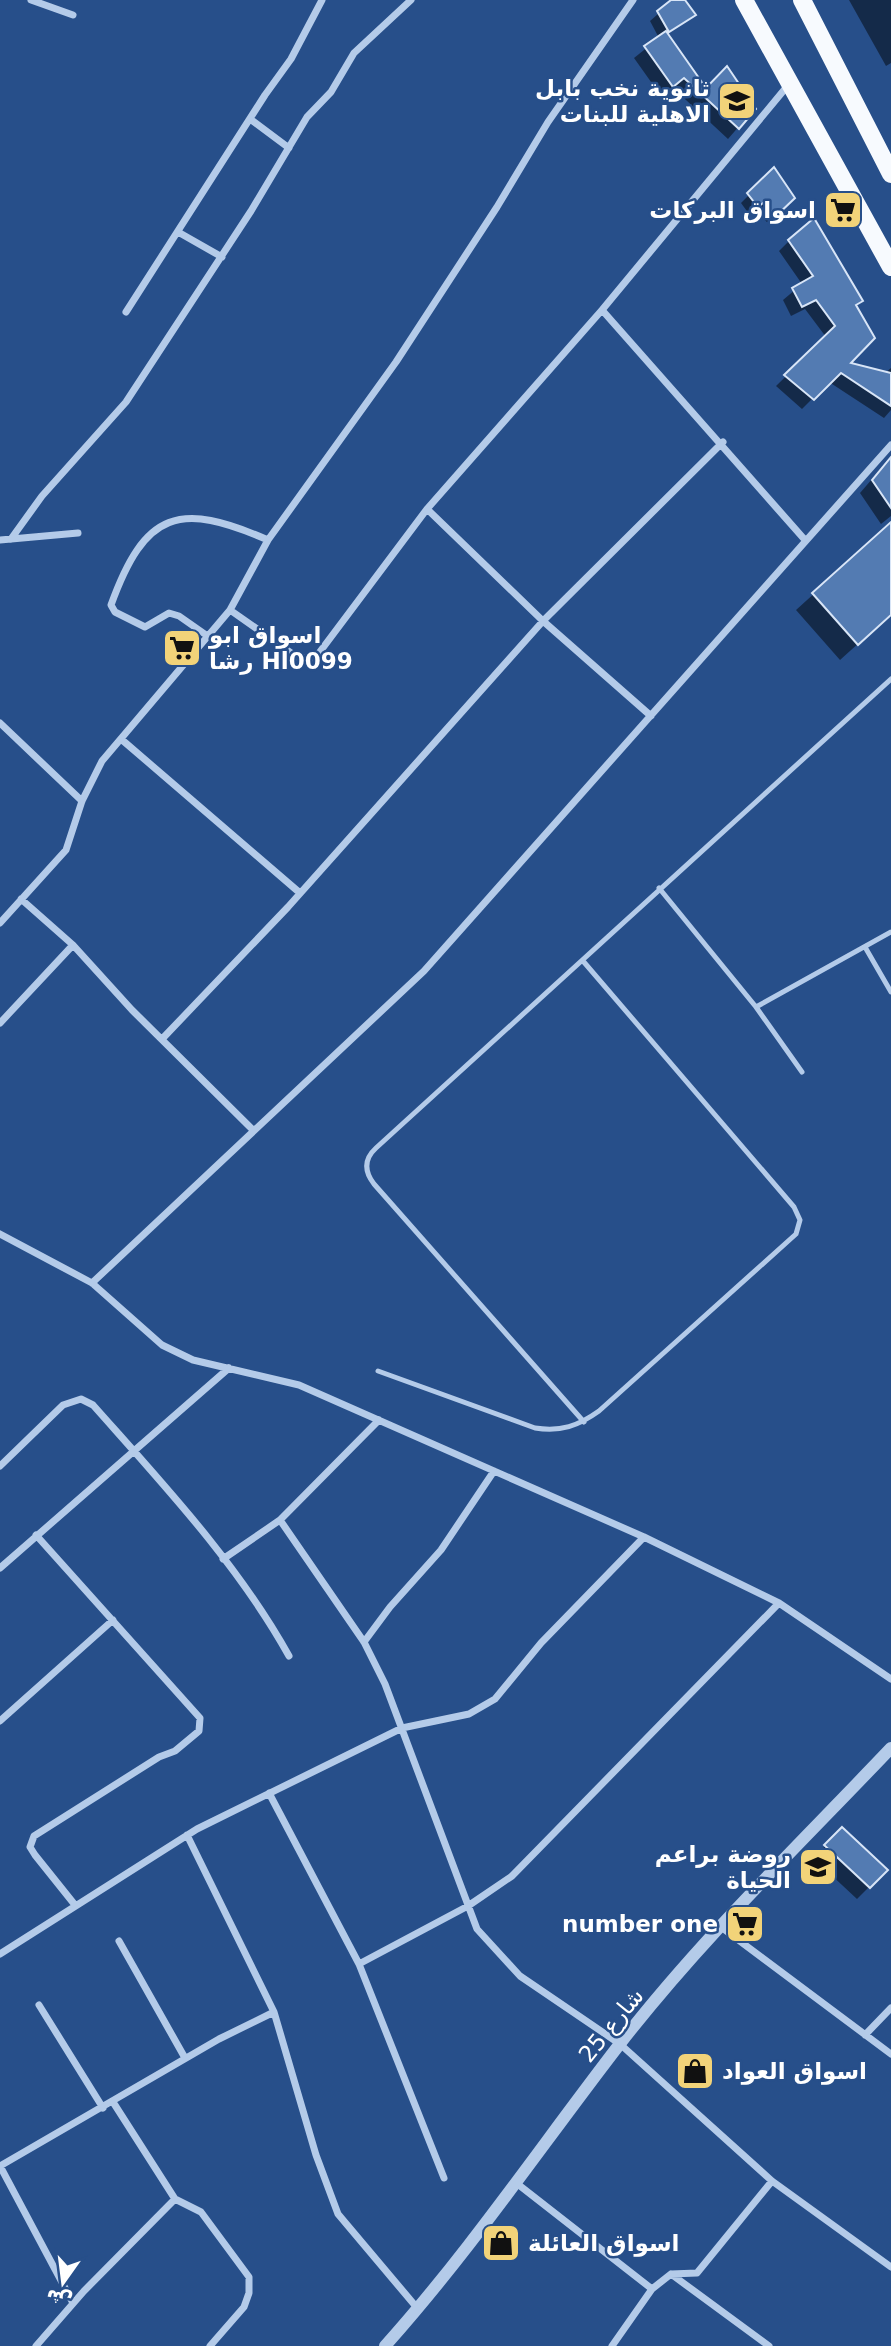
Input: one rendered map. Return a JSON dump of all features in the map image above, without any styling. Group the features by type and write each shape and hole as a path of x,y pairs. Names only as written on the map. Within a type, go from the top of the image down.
{"main road":[{"path":"744,0 891,267"},
{"path":"805,1 891,174"}],"street":[{"path":"32,0 73,15"},
{"path":"127,312 250,118 291,59 322,0"},
{"path":"11,539 42,496 126,402 222,257 307,117 331,92 354,53 411,0"},
{"path":"0,923 66,850 82,801 103,761 230,610 268,540 396,362 497,207 548,122 633,0"},
{"path":"230,610 297,657 310,659 319,653 427,509 602,310 789,83"},
{"path":"250,118 289,148"},
{"path":"178,232 222,257"},
{"path":"602,310 723,442 805,540"},
{"path":"163,1038 300,893 543,621 723,442"},
{"path":"92,1283 424,971 891,444"},
{"path":"427,509 543,621 651,716"},
{"path":"209,637 179,616 169,613 145,627 115,612 111,605 121,577 147,534 180,517 207,518 230,523 268,540"},
{"path":"0,540 78,533"},
{"path":"0,723 82,801"},
{"path":"121,739 300,893"},
{"path":"21,900 74,945 132,1010 253,1130"},
{"path":"0,1023 74,945"},
{"path":"0,1234 92,1283 162,1345 192,1360 299,1385 644,1537 779,1603 891,1679"},
{"path":"0,1568 229,1368"},
{"path":"0,1466 63,1405 81,1399 93,1405 134,1451 265,1612 289,1656"},
{"path":"223,1559 280,1520 379,1420"},
{"path":"364,1642 390,1607 441,1550 494,1471"},
{"path":"280,1520 364,1642 402,1728 477,1929 520,1976 620,2044 772,2181 891,2267"},
{"path":"36,1535 200,1718 199,1731 175,1751 34,1836 30,1847 34,1855 75,1905"},
{"path":"0,1954 187,1835 402,1728 469,1714 495,1699 541,1643 644,1537"},
{"path":"359,1964 468,1906 512,1876 779,1603"},
{"path":"0,1721 113,1620"},
{"name":"شارع 25","path":"385,2346 440,2284 620,2044 721,1927 891,1748"},
{"path":"269,1793 359,1964 444,2178"},
{"path":"187,1835 274,2012 316,2155 338,2214 418,2308"},
{"path":"721,1927 891,2054"},
{"path":"119,1941 185,2058"},
{"path":"39,2005 103,2108"},
{"path":"865,2035 891,2008"},
{"path":"73,2304 0,2166 185,2058 274,2012"},
{"path":"113,2102 175,2199 201,2212 249,2277 249,2293 244,2307 211,2346"},
{"path":"612,2346 652,2289 671,2274 697,2273 772,2181"},
{"path":"515,2182 652,2289"},
{"path":"36,2346 175,2199"},
{"path":"671,2274 769,2346"}],"lane":[{"path":"584,1422 373,1184 366,1170 367,1161 376,1148 891,679"},
{"path":"659,888 756,1007 802,1072"},
{"path":"756,1007 891,932"},
{"path":"865,947 891,992"},
{"path":"378,1371 535,1428 562,1429 584,1422 790,1240 800,1220 794,1207 583,961"}],"building":[{"path":"671,0 685,0 696,15 669,32 657,11"},
{"path":"666,31 706,88 727,66 756,109 739,129 684,78 673,87 644,46"},
{"path":"774,167 795,198 776,216 763,203 758,207 747,193"},
{"path":"814,218 863,301 856,305 875,338 851,363 891,373 891,406 841,373 814,400 784,375 835,326 816,300 802,307 792,288 813,276 788,240"},
{"path":"891,457 891,508 872,480"},
{"path":"891,522 891,615 858,645 812,593"},
{"path":"842,1827 888,1870 870,1888 824,1845"}],"place":[{"name":"ثانوية نخب بابل الاهلية للبنات","path":"737,101"},
{"name":"اسواق البركات","path":"843,210"},
{"name":"اسواق ابو رشا Hl0099","path":"182,648"},
{"name":"روضة براعم الحياة","path":"818,1867"},
{"name":"number one","path":"745,1924"},
{"name":"اسواق العواد","path":"695,2071"},
{"name":"اسواق العائلة","path":"501,2243"}]}
